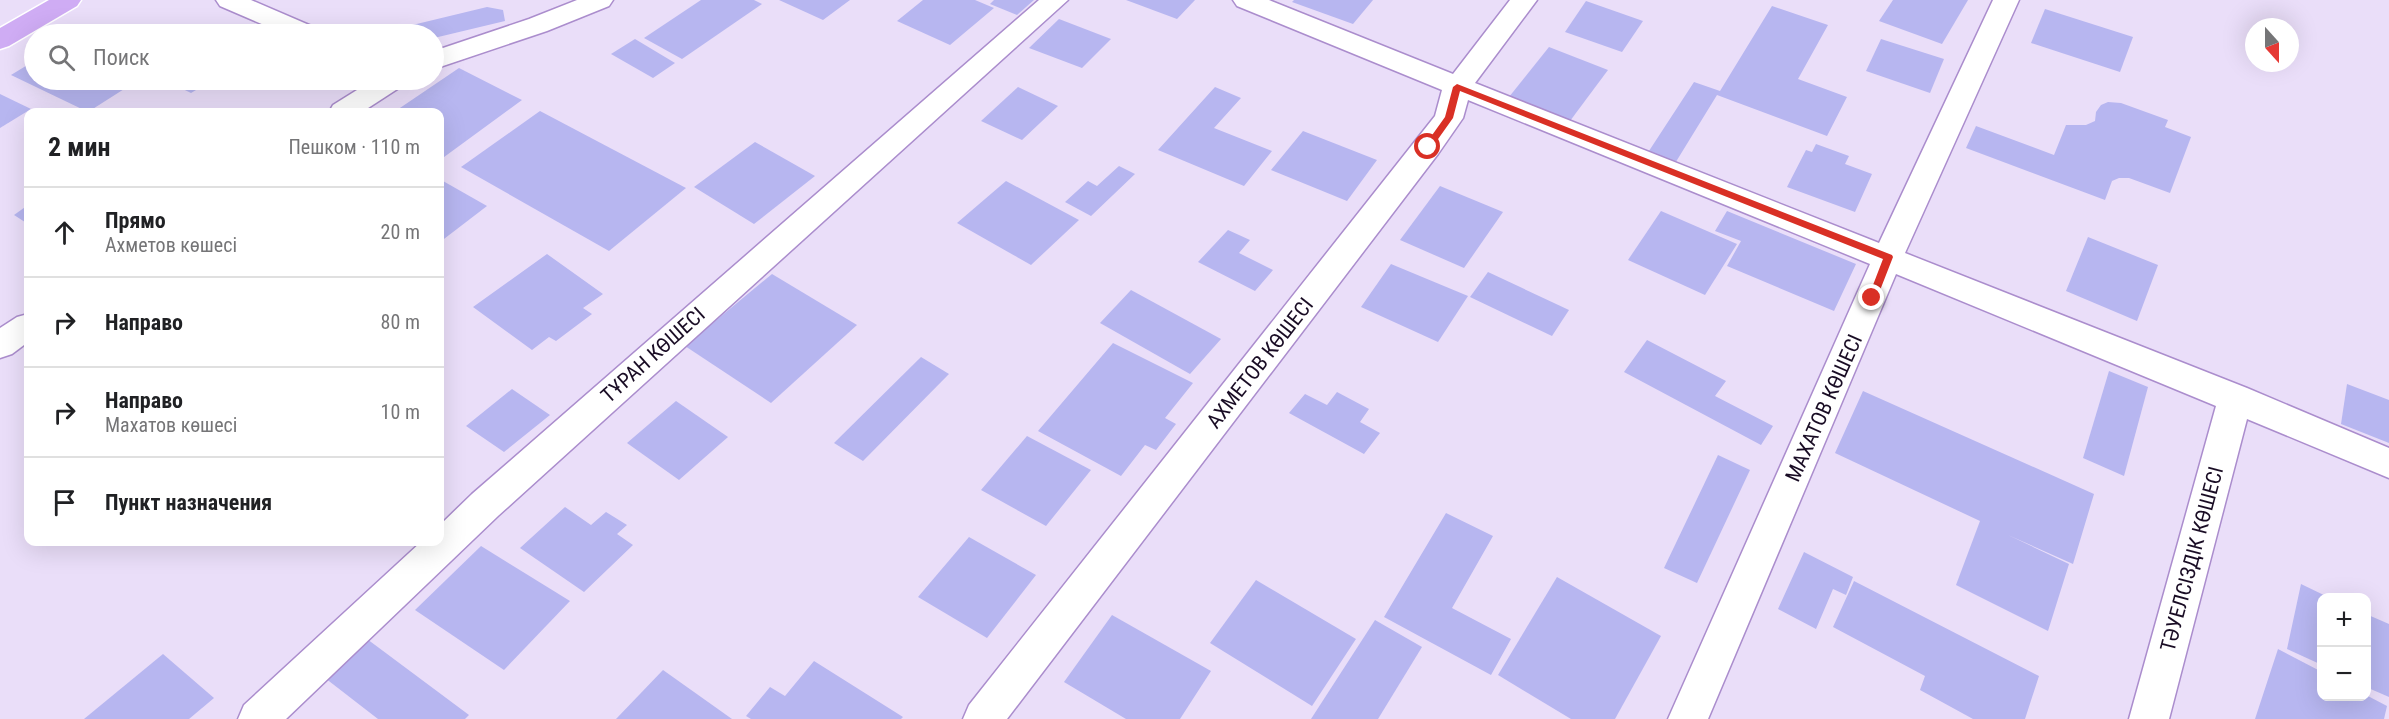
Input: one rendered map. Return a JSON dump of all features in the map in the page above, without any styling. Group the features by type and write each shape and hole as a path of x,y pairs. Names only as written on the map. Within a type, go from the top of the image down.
{"highway":[{"path":"27,24 68,0"},
{"path":"0,40 24,26"}],"street":[{"path":"229,0 284,24"},
{"path":"444,57 538,25 600,0"},
{"name":"ТҰРАН КӨШЕСІ","path":"444,544 1054,0"},
{"path":"1246,0 1457,87 1888,257 2389,463"},
{"name":"АХМЕТОВ КӨШЕСІ","path":"983,719 1428,147 1449,118 1457,87 1524,0"},
{"name":"МАХАТОВ КӨШЕСІ","path":"1688,719 1888,257 2006,0"},
{"path":"349,108 377,90"},
{"path":"0,345 24,329"},
{"name":"ТӘУЕЛСІЗДІК КӨШЕСІ","path":"2149,719 2235,398"},
{"name":"ТҰРАН КӨШЕСІ","path":"258,719 442,546"}],"building":[{"path":"701,0 754,0 762,4 682,59 644,38"},
{"path":"779,0 850,0 823,20"},
{"path":"923,0 975,0 994,8 950,45 897,21"},
{"path":"994,0 1034,0 1017,15 990,4"},
{"path":"1126,0 1195,0 1177,19"},
{"path":"1294,0 1373,0 1353,24 1292,2"},
{"path":"1893,0 1968,0 1942,44 1879,21"},
{"path":"1586,1 1643,21 1622,52 1565,32"},
{"path":"1772,6 1828,25 1798,79 1847,97 1827,136 1717,95 1674,165 1647,154 1694,82 1720,91"},
{"path":"487,7 503,10 505,21 444,36 444,24 417,24"},
{"path":"2045,9 2133,37 2120,72 2031,43"},
{"path":"1059,19 1111,39 1082,68 1029,48"},
{"path":"635,39 675,63 653,78 611,54"},
{"path":"1881,39 1944,59 1930,93 1866,71"},
{"path":"1549,47 1608,70 1570,121 1509,97"},
{"path":"24,67 24,81 11,75"},
{"path":"459,68 522,100 444,157 444,108 400,108 426,90 444,90 444,78"},
{"path":"1018,87 1058,106 1022,140 981,121"},
{"path":"1215,87 1241,98 1214,128 1272,151 1244,186 1158,150"},
{"path":"42,90 123,90 94,108 80,108"},
{"path":"0,94 29,108 24,108 24,113 0,128"},
{"path":"2108,102 2121,103 2168,120 2165,127 2191,137 2170,193 2129,178 2119,178 2112,181 2105,200 1966,148 1976,126 2054,155 2066,125 2086,125 2095,121 2096,112 2101,105"},
{"path":"540,111 686,188 609,251 461,167"},
{"path":"1303,131 1377,160 1347,201 1271,170"},
{"path":"755,142 815,176 754,224 694,187"},
{"path":"1816,144 1849,156 1845,164 1872,174 1855,212 1787,187 1806,150 1812,152"},
{"path":"1119,166 1135,174 1091,216 1065,202 1088,181 1097,186"},
{"path":"1006,181 1079,220 1031,265 957,223"},
{"path":"444,182 487,206 444,239"},
{"path":"1440,186 1503,212 1464,268 1400,240"},
{"path":"24,208 24,221 14,215"},
{"path":"1661,211 1737,244 1705,295 1628,260"},
{"path":"1727,211 1856,264 1834,311 1727,266 1741,241 1715,231"},
{"path":"1228,230 1250,240 1239,253 1273,270 1255,291 1198,262"},
{"path":"2088,237 2158,265 2137,321 2066,291"},
{"path":"547,254 603,294 583,308 592,314 556,341 549,337 532,350 473,307"},
{"path":"1391,264 1468,296 1438,342 1361,307"},
{"path":"1488,272 1569,310 1552,336 1470,297"},
{"path":"772,274 857,325 771,403 685,346"},
{"path":"1131,290 1221,339 1190,374 1100,323"},
{"path":"1647,340 1726,381 1715,396 1773,426 1761,445 1624,372"},
{"path":"1113,343 1193,383 1165,418 1176,424 1156,450 1145,445 1121,476 1038,431"},
{"path":"921,357 949,374 863,461 834,443"},
{"path":"2109,371 2148,387 2124,476 2083,458"},
{"path":"2347,384 2389,400 2389,443 2341,424"},
{"path":"512,389 550,415 504,452 466,426"},
{"path":"1863,391 2094,494 2073,564 2008,535 2069,564 2048,631 1956,585 1980,521 1835,453"},
{"path":"1337,392 1369,409 1360,422 1380,433 1364,454 1289,413 1305,394 1327,405"},
{"path":"676,401 728,437 679,480 627,443"},
{"path":"1027,436 1091,470 1046,526 981,490"},
{"path":"1718,455 1750,470 1697,583 1664,568"},
{"path":"565,507 591,525 606,512 627,525 617,534 633,545 584,592 520,548"},
{"path":"1446,513 1493,536 1452,608 1511,639 1491,675 1384,617"},
{"path":"969,537 1036,575 987,638 918,597"},
{"path":"481,546 570,601 504,670 415,610"},
{"path":"1804,552 1853,577 1846,595 1833,589 1816,629 1778,609"},
{"path":"1557,577 1661,636 1615,719 1571,719 1498,675"},
{"path":"1256,580 1356,639 1312,706 1210,643"},
{"path":"1854,581 2039,676 2025,719 1973,719 1920,690 1925,676 1833,627"},
{"path":"2301,584 2320,593 2317,593 2317,663 2287,649"},
{"path":"1112,615 1211,671 1180,719 1126,719 1064,682"},
{"path":"2371,616 2389,624 2389,697 2371,689"},
{"path":"1375,620 1422,647 1378,719 1311,719"},
{"path":"367,639 469,715 465,719 378,719 325,678"},
{"path":"2278,649 2317,669 2317,701 2371,701 2371,698 2387,706 2384,719 2255,719"},
{"path":"163,654 214,698 189,719 84,719"},
{"path":"814,661 903,717 901,719 751,719 746,716 770,687 785,696"},
{"path":"663,670 732,719 616,719"}],"route":[{"path":"1428,147 1449,118 1457,87 1888,257 1872,298"}]}
